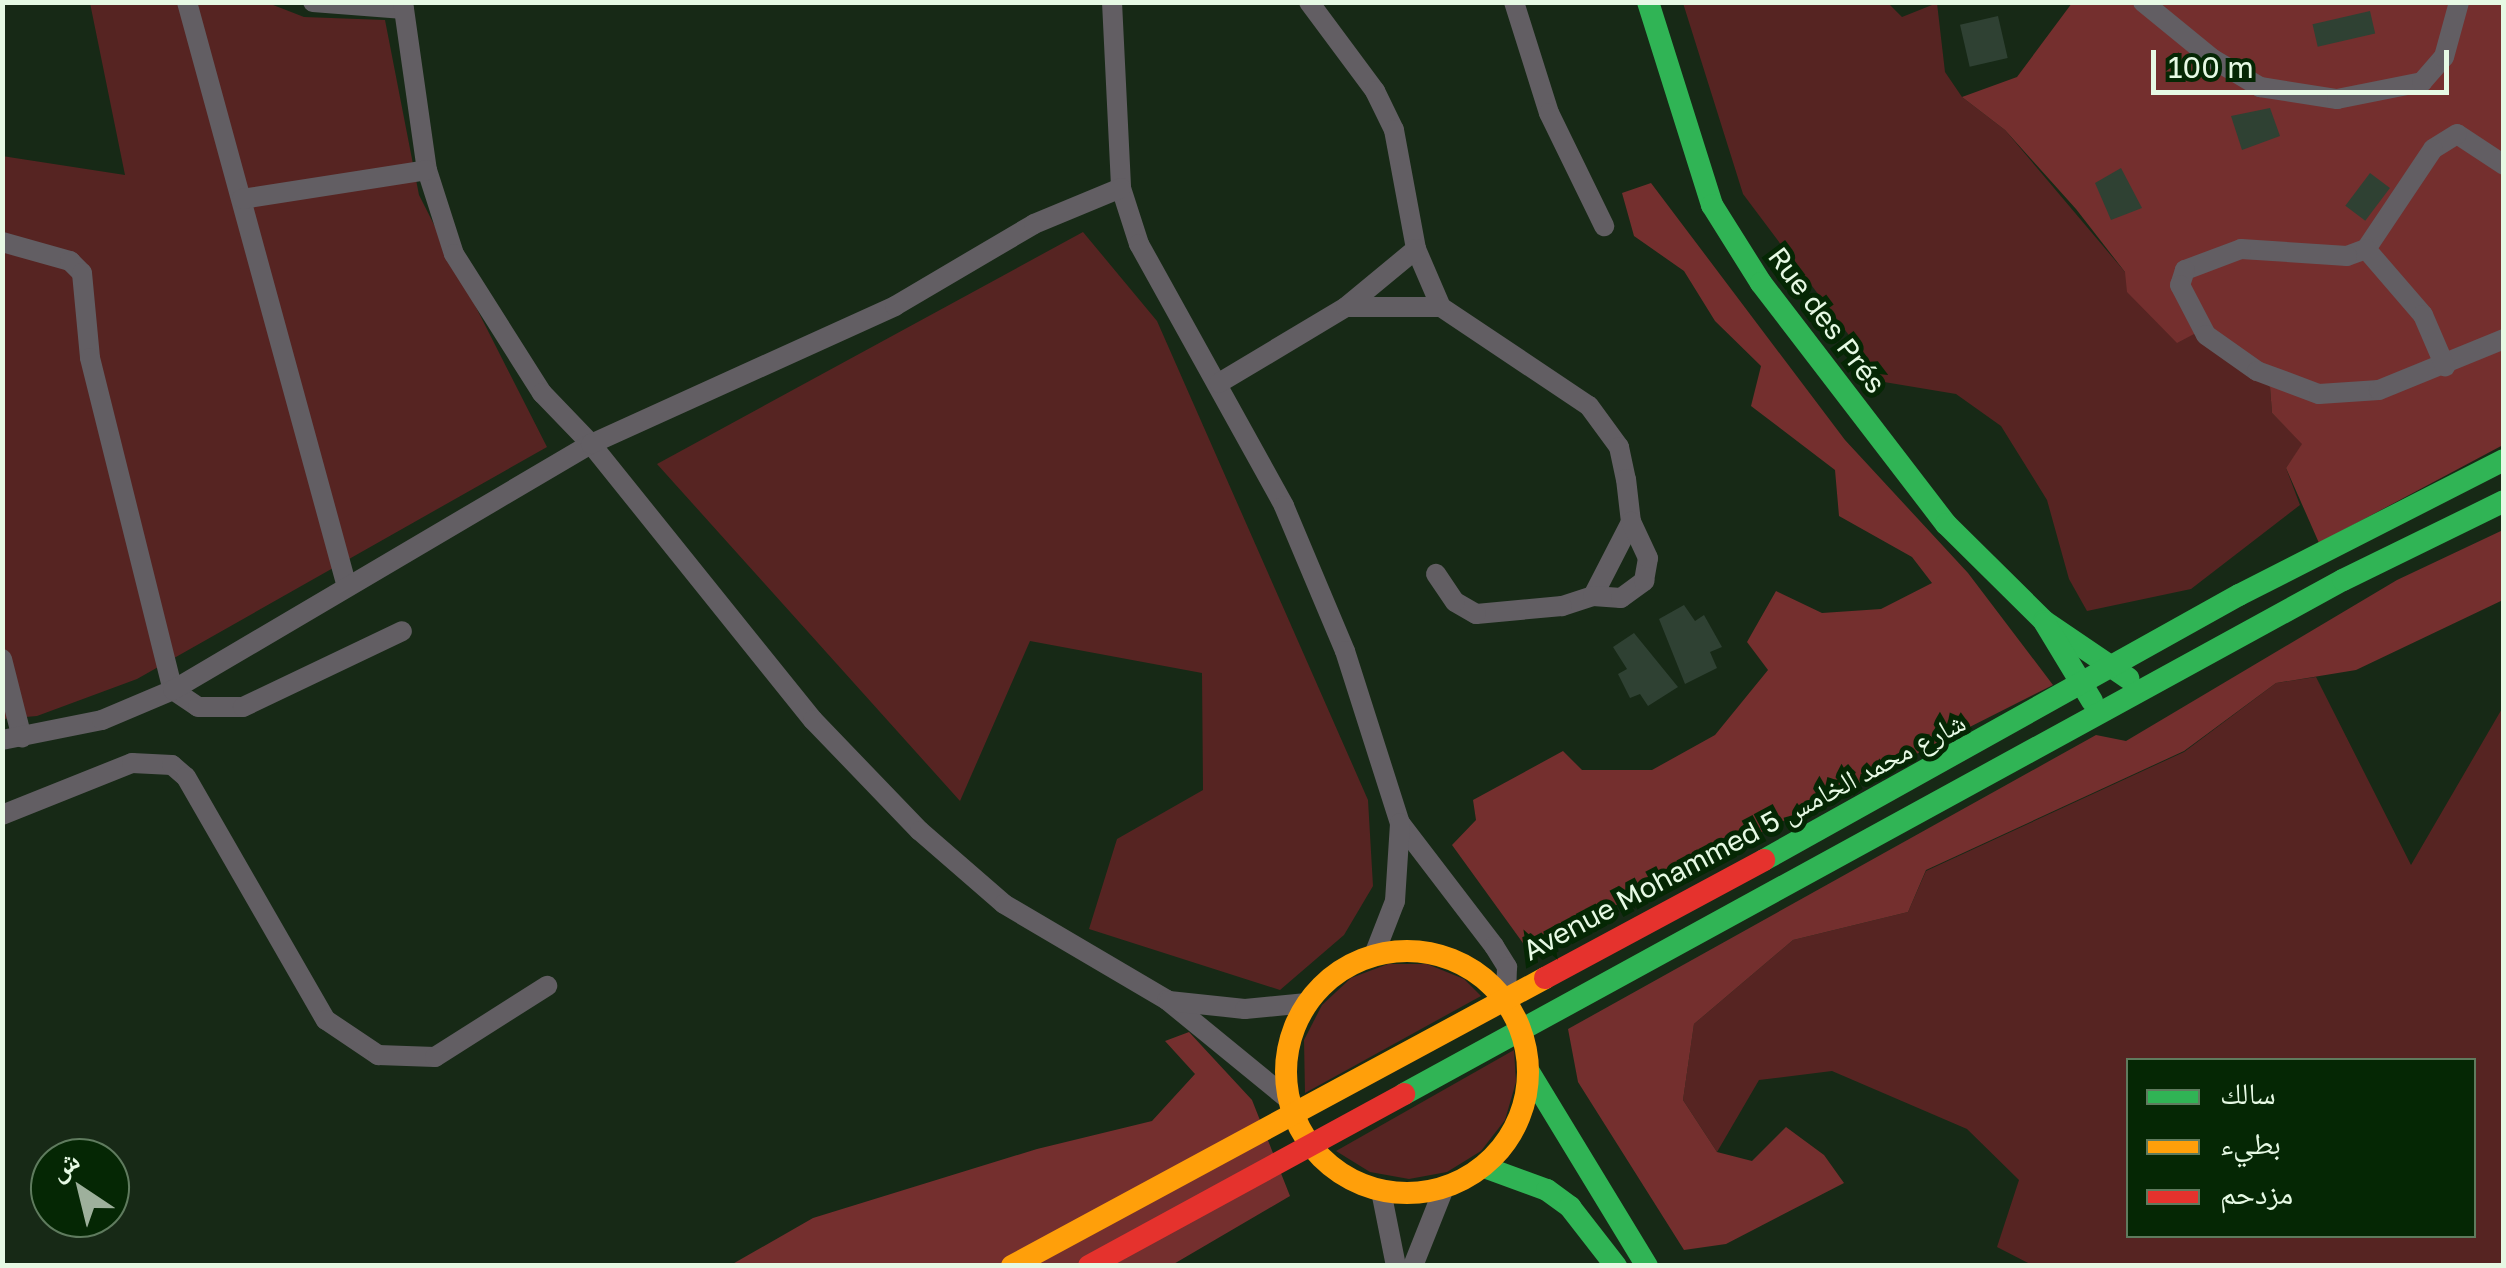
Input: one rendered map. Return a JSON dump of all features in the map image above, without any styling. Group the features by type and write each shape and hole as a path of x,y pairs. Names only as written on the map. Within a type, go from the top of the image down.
{"main road":[{"name":"Rue des Prés","path":"1648,2 1712,205 1730,238 1898,466 2044,622 2101,716"},
{"name":"Avenue Mohammed 5 شارع محمد الخامس","path":"1012,1266 1292,1109 1506,999 2084,686 2239,595 2504,460"},
{"path":"1089,1266 2101,716 2342,580 2504,501"},
{"name":"Rue des Prés","path":"2044,622 2118,666 2140,694"},
{"path":"1530,1072 1516,1124 1484,1167 1444,1188 1381,1191 1341,1173 1309,1144 1292,1109 1289,1050 1307,1003 1326,982 1374,955 1419,951 1462,963 1506,999 1522,1030 1530,1072 1647,1266"},
{"path":"1484,1167 1547,1190 1570,1206 1616,1266"}],"street":[{"path":"187,2 348,588"},
{"path":"312,2 403,6 427,170 454,254 478,299 542,393 591,444 813,720 880,792 1004,904 1167,1000 1292,1109"},
{"path":"1112,2 1121,188 1139,244 1220,383 1316,576 1400,823 1507,967 1506,999"},
{"path":"1309,2 1375,90 1394,130 1416,249 1441,307 1565,389 1606,424 1619,447 1631,522 1648,558 1644,581 1621,598 1593,596 1562,606 1476,614 1455,602 1436,574"},
{"path":"1514,2 1549,113 1604,226"},
{"path":"2143,2 2213,60 2260,87 2338,100 2422,82 2444,57 2459,2"},
{"path":"2504,166 2468,136 2448,138 2418,169 2366,248 2346,256 2241,248 2185,270 2182,296 2196,324 2226,350 2257,371 2320,394 2379,390 2504,339"},
{"path":"242,199 427,170"},
{"path":"2,660 12,739 102,720 173,690 591,444 895,306 1034,224 1121,188"},
{"path":"2,242 70,261 82,273 90,358 173,690 198,707 244,707 402,631"},
{"path":"2366,248 2423,315 2445,366"},
{"path":"1220,383 1346,308 1416,249"},
{"path":"1346,308 1441,307"},
{"path":"1593,596 1631,522"},
{"path":"2,815 132,764 172,765 326,1020 378,1056 435,1057 547,986"},
{"path":"1374,955 1395,901 1400,823"},
{"path":"1167,1000 1245,1009 1307,1003"},
{"path":"1413,1266 1444,1188"},
{"path":"1381,1191 1396,1266"}],"shaded area":[{"path":"90,3 268,3 304,17 385,20 419,195 547,447 137,679 37,716 3,719 2,156 125,175"},
{"path":"1683,3 1888,3 1902,17 1937,3 1945,72 1962,97 2005,130 2125,272 2194,334 2270,387 2272,413 2303,444 2286,468 2300,505 2191,589 2087,611 2069,579 2047,500 2001,426 1956,394 1884,382 1743,194"},
{"path":"2072,3 2503,3 2503,445 2319,543 2286,468 2302,444 2272,413 2270,387 2194,334 2177,343 2127,292 2125,272 2076,209 2005,130 1962,97 2017,77"},
{"path":"1651,183 1845,440 1968,573 2053,685 1528,950 1452,845 1476,820 1473,800 1563,751 1582,770 1652,770 1715,735 1768,670 1747,642 1776,591 1822,613 1881,609 1932,583 1912,557 1839,516 1835,470 1751,406 1761,366 1715,321 1684,271 1634,236 1622,193"},
{"path":"1083,232 1157,321 1368,800 1373,886 1344,935 1280,990 1089,929 1117,839 1203,790 1202,673 1030,641 960,801 657,464"},
{"path":"2503,530 2503,600 2356,670 2276,683 2184,751 1926,870 1908,912 1793,940 1694,1024 1683,1100 1717,1152 1752,1161 1786,1127 1824,1155 1844,1183 1726,1244 1684,1250 1578,1082 1568,1029 2096,735 2126,741 2397,580"},
{"path":"2316,677 2411,865 2503,707 2503,1265 2032,1265 1997,1247 2019,1180 1967,1129 1832,1071 1759,1080 1717,1152 1683,1100 1694,1024 1793,940 1908,912 1926,871 2184,752 2276,683"},
{"path":"1388,964 1427,964 1464,979 1481,996 1305,1093 1304,1040 1322,1005 1351,978"},
{"path":"1189,1032 1252,1100 1290,1196 1172,1265 729,1266 813,1218 1037,1149 1152,1121 1195,1074 1165,1041"},
{"path":"1514,1050 1516,1082 1505,1120 1481,1151 1447,1172 1409,1179 1370,1172 1336,1151"}],"building":[{"path":"2370,11 2375,33 2318,47 2313,24"},
{"path":"1998,16 2008,58 1970,67 1960,25"},
{"path":"2270,108 2280,136 2242,150 2231,116"},
{"path":"2121,168 2142,208 2111,220 2095,183"},
{"path":"2370,173 2390,188 2365,221 2345,206"},
{"path":"1684,605 1695,621 1704,615 1722,647 1710,652 1717,668 1685,684 1659,619"},
{"path":"1634,633 1678,687 1648,706 1640,694 1630,698 1618,674 1627,669 1613,647"}],"traffic: fast":[{"path":"1648,2 1712,205 1761,283 1946,524 2044,621 2128,678"},
{"path":"1764,860 2239,595 2504,460"},
{"path":"1404,1094 2343,580 2504,501"},
{"path":"2045,623 2092,701"},
{"path":"1529,1072 1647,1266"},
{"path":"1484,1167 1547,1190 1570,1207 1616,1266"}],"traffic: slow":[{"path":"1407,951 1453,960 1492,987 1519,1026 1528,1072 1519,1118 1492,1157 1453,1184 1407,1193 1361,1184 1322,1157 1295,1118 1286,1072 1295,1026 1322,987 1361,960 1407,951"},
{"path":"1012,1266 1545,978"}],"traffic: jam":[{"path":"1545,978 1764,860"},
{"path":"1089,1266 1404,1094"}]}
